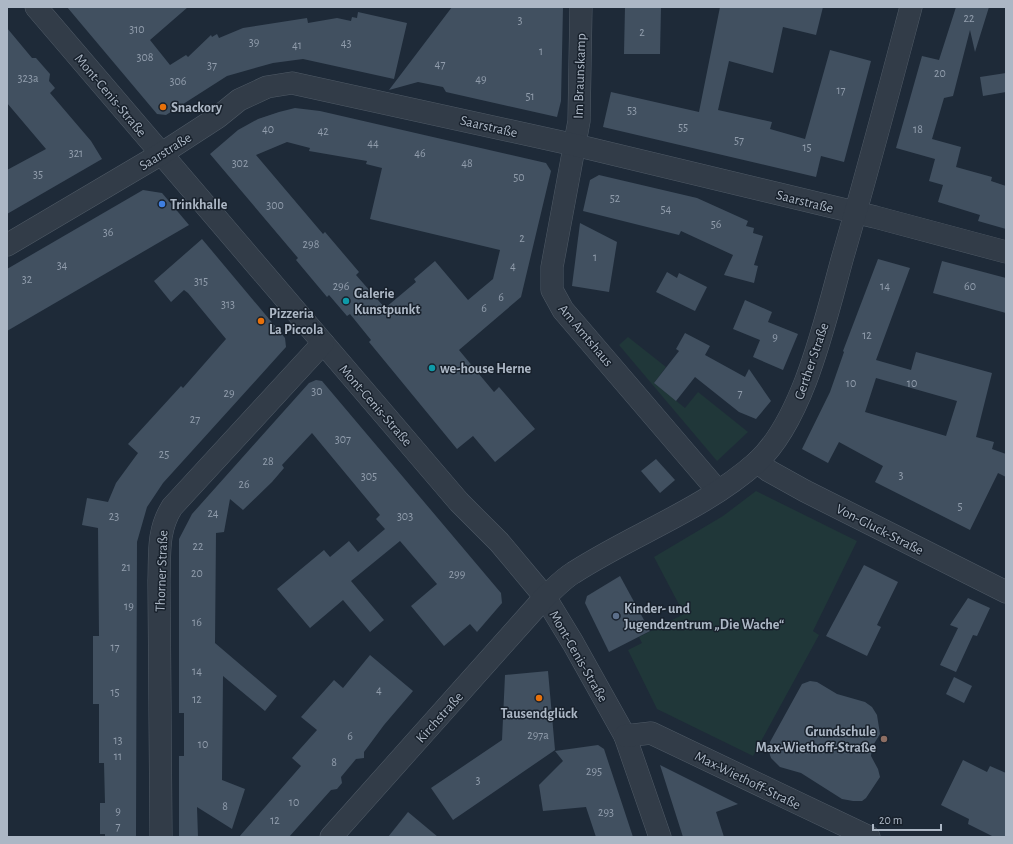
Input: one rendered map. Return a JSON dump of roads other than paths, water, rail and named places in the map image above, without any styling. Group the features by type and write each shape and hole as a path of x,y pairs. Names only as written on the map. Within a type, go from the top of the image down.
{"street":[{"name":"Mont-Cenis-Straße","path":"36,7 459,502 499,542 545,597 574,642 625,736 660,837"},
{"name":"Im Braunskamp","path":"575,145 579,121 581,7"},
{"name":"Gerther Straße","path":"545,597 572,573 718,491 757,462 791,417 819,342 856,213 911,7"},
{"name":"Saarstraße","path":"7,245 161,154 218,117 239,100 267,87 292,83 575,145 856,213 1006,252"},
{"name":"Am Amtshaus","path":"575,145 552,267 552,285 555,298 718,491"},
{"name":"Thorner Straße","path":"161,837 159,581 160,542 164,520 172,507 323,342"},
{"name":"Von-Gluck-Straße","path":"757,462 768,471 805,492 1006,592"},
{"name":"Kirchstraße","path":"331,837 545,597"},
{"name":"Max-Wiethoff-Straße","path":"625,736 651,733 869,837"}],"place":[{"name":"Snackory","path":"163,107"},
{"name":"Trinkhalle","path":"162,204"},
{"name":"Galerie Kunstpunkt","path":"346,301"},
{"name":"Pizzeria La Piccola","path":"261,321"},
{"name":"we-house Herne","path":"432,368"},
{"name":"Kinder- und Jugendzentrum „Die Wache“","path":"616,616"},
{"name":"Tausendglück","path":"539,698"},
{"name":"Grundschule Max-Wiethoff-Straße","path":"884,739"}]}
